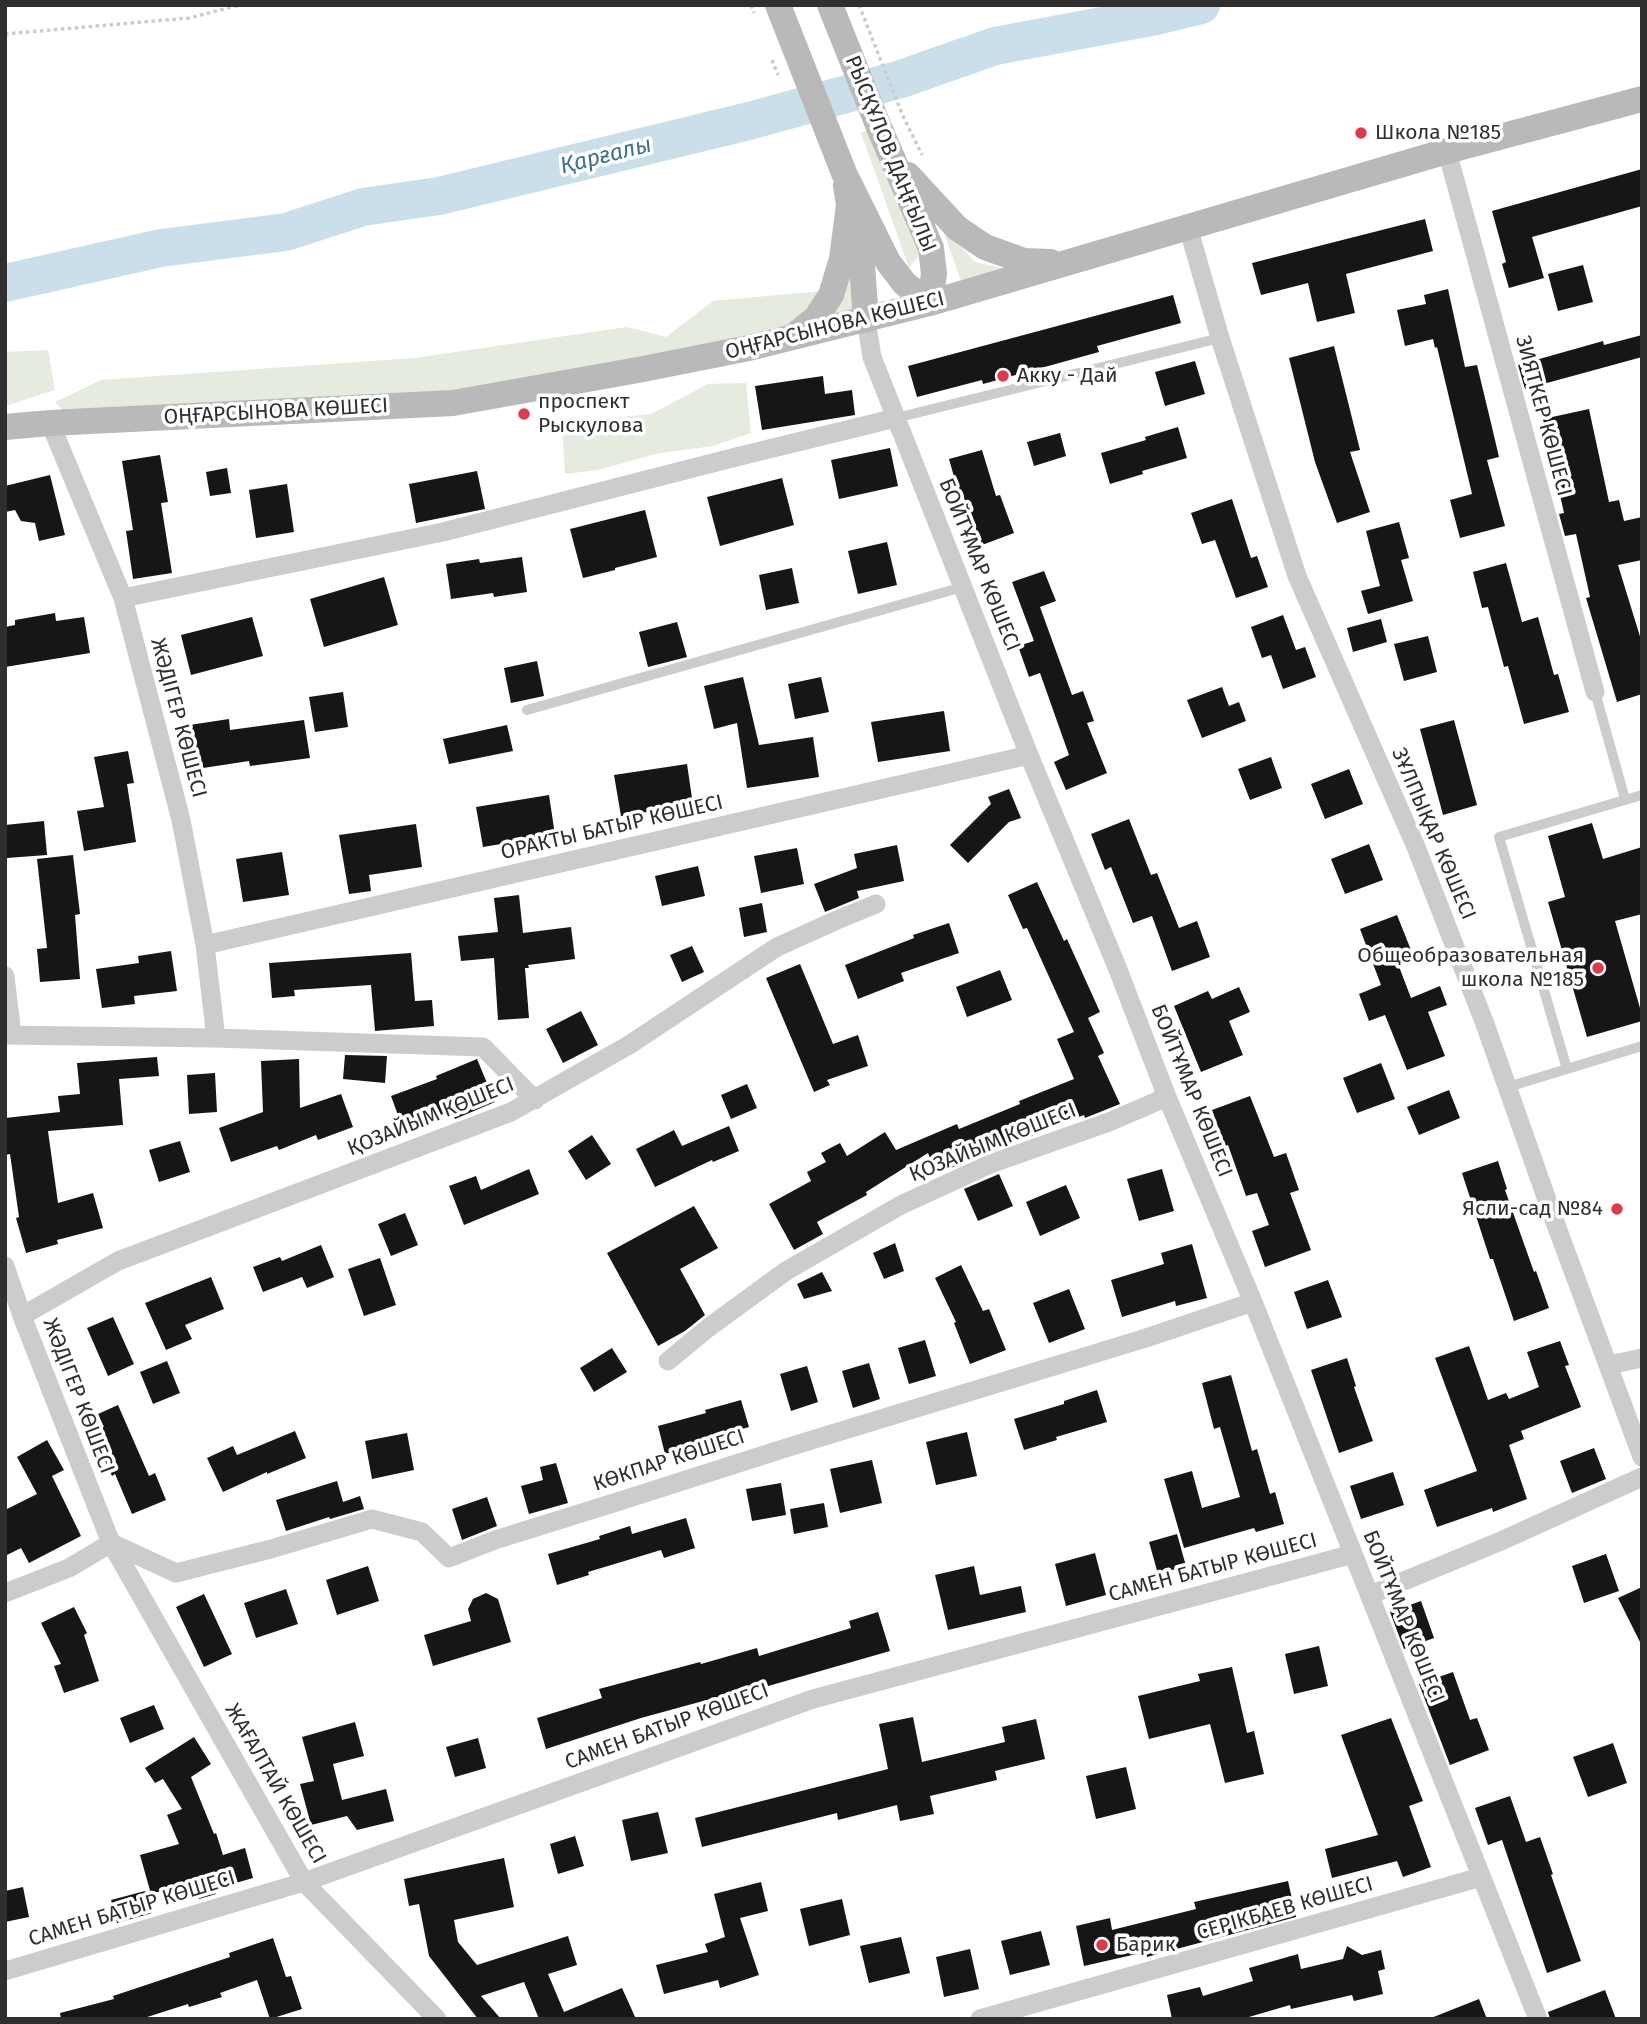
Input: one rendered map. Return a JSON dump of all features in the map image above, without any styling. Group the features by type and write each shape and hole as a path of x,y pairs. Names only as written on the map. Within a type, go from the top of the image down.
{"main road":[{"name":"РЫСҚҰЛОВ ДАҢҒЫЛЫ","path":"778,5 844,173 888,261 905,284 930,303 934,274 931,248 830,5"},
{"name":"ОҢҒАРСЫНОВА КӨШЕСІ","path":"5,427 453,403 790,340 1074,262 1447,151 1642,99"},
{"path":"890,150 914,184 957,228 985,247 1024,261 1074,262"},
{"path":"844,173 862,265 866,320"},
{"path":"790,340 816,318 831,295 842,259 849,205"}],"street":[{"name":"ЗИЯТКЕР КӨШЕСІ","path":"1447,151 1595,692"},
{"name":"ЗҰЛПЫҚАР КӨШЕСІ","path":"1188,227 1220,338 1297,576 1416,847 1485,1024 1642,1457"},
{"name":"БОЙТҰМАР КӨШЕСІ","path":"866,320 872,357 1029,755 1253,1302 1481,1877"},
{"path":"123,598 443,532 896,418"},
{"name":"ЖӘДІГЕР КӨШЕСІ","path":"50,423 123,598 181,820 205,945 216,1038"},
{"name":"ОРАКТЫ БАТЫР КӨШЕСІ","path":"205,945 1029,755"},
{"name":"ҚОЗАЙЫМ КӨШЕСІ","path":"22,1316 118,1261 511,1112 629,1045 777,947 876,904"},
{"path":"5,976 9,1035 216,1038 483,1047 535,1100"},
{"name":"ҚОЗАЙЫМ КӨШЕСІ","path":"668,1361 786,1271 901,1205 990,1164 1109,1122 1167,1097"},
{"name":"ЖӘДІГЕР КӨШЕСІ","path":"5,1266 111,1543"},
{"name":"КӨКПАР КӨШЕСІ","path":"111,1543 176,1573 372,1519 422,1532 449,1559 495,1540 635,1495 1146,1338 1253,1302"},
{"path":"1609,1365 1642,1358"},
{"path":"1370,1595 1501,1541 1642,1477"},
{"path":"5,1593 69,1568 111,1543"},
{"name":"ЖАҒАЛТАЙ КӨШЕСІ","path":"111,1543 304,1882 438,2019"},
{"name":"САМЕН БАТЫР КӨШЕСІ","path":"5,1971 304,1882 813,1699 1353,1554"},
{"path":"1481,1877 1538,2019"},
{"name":"СЕРІКБАЕВ КӨШЕСІ","path":"980,2019 1481,1877"}],"lane":[{"path":"896,418 1220,338"},
{"path":"527,710 963,587"},
{"path":"1595,692 1625,799"},
{"path":"1567,1069 1499,836 1642,795"},
{"path":"1508,1087 1642,1046"}],"path":[{"path":"5,34 190,18 240,5"},
{"path":"859,5 902,114"}],"shaded area":[{"path":"869,130 921,253 909,268 861,133"},
{"path":"941,225 975,262 1018,272 962,283"},
{"path":"842,259 866,320 453,403 74,422 55,402 101,380 414,358 627,327 666,337 713,301 821,291"},
{"path":"48,350 55,390 5,406 5,352"},
{"path":"746,383 751,433 713,446 655,454 598,470 565,474 562,423 651,414 708,384"}],"building":[{"path":"1642,169 1642,206 1532,237 1544,278 1509,288 1502,264 1506,262 1492,211"},
{"path":"1425,219 1433,251 1346,274 1355,313 1317,322 1308,283 1261,295 1252,263"},
{"path":"1583,265 1593,302 1558,311 1548,274"},
{"path":"1448,289 1465,367 1477,365 1491,423 1499,457 1487,460 1505,526 1460,538 1450,500 1472,494 1437,347 1435,348 1433,339 1405,346 1397,310 1426,304 1424,295"},
{"path":"1173,295 1181,323 1097,346 1099,352 983,384 982,380 917,397 908,366"},
{"path":"1642,335 1642,357 1525,389 1518,365 1603,341 1604,345"},
{"path":"1334,346 1360,450 1350,452 1370,512 1337,523 1315,462 1289,358"},
{"path":"1195,361 1205,394 1165,406 1155,372"},
{"path":"823,376 825,394 852,390 855,415 762,430 755,386"},
{"path":"1589,409 1609,502 1619,500 1624,521 1642,517 1642,560 1618,565 1642,643 1642,694 1617,702 1586,598 1590,597 1576,534 1565,536 1559,514 1564,513 1543,419"},
{"path":"1178,427 1187,458 1110,484 1101,453"},
{"path":"1060,433 1066,456 1034,466 1027,442"},
{"path":"890,448 898,486 839,499 831,460"},
{"path":"982,450 996,496 1000,495 1014,533 982,545 961,490 958,491 949,459"},
{"path":"160,455 168,502 161,503 172,573 133,579 126,531 133,530 122,461"},
{"path":"227,468 231,493 210,496 206,472"},
{"path":"477,471 485,509 416,523 409,484"},
{"path":"50,475 65,535 39,541 35,523 21,521 15,510 5,512 5,486"},
{"path":"782,478 794,525 720,546 707,497"},
{"path":"287,484 294,532 256,538 249,490"},
{"path":"1232,499 1251,558 1257,556 1268,587 1236,598 1215,540 1202,544 1191,513"},
{"path":"645,510 657,557 583,578 570,529"},
{"path":"1399,522 1409,558 1401,560 1413,601 1368,614 1361,591 1380,586 1366,531"},
{"path":"887,542 897,585 858,594 848,551"},
{"path":"522,557 527,592 494,597 493,593 451,599 446,564 479,559 480,563"},
{"path":"1506,563 1522,622 1538,617 1554,675 1558,674 1569,712 1524,724 1508,666 1504,667 1488,607 1482,608 1473,572"},
{"path":"792,568 799,603 766,610 759,575"},
{"path":"1044,571 1056,601 1040,607 1072,695 1083,691 1094,721 1087,723 1107,773 1066,790 1054,762 1069,755 1040,673 1029,677 1018,646 1034,641 1012,582"},
{"path":"384,577 398,625 324,647 310,599"},
{"path":"55,613 56,621 84,617 90,653 5,667 5,627 15,625 15,620"},
{"path":"1283,615 1296,650 1305,647 1316,677 1283,689 1271,655 1262,658 1251,627"},
{"path":"252,617 263,656 191,675 181,635"},
{"path":"1381,619 1387,642 1353,652 1347,628"},
{"path":"677,622 687,657 648,667 639,632"},
{"path":"1428,636 1437,672 1404,681 1394,644"},
{"path":"537,661 544,696 511,703 504,668"},
{"path":"743,677 759,745 813,737 819,777 747,788 737,723 714,729 704,686"},
{"path":"821,677 829,712 795,719 788,684"},
{"path":"1222,687 1229,706 1239,702 1246,721 1202,738 1187,700"},
{"path":"343,692 348,727 315,732 309,697"},
{"path":"944,711 950,751 878,762 871,722"},
{"path":"229,719 230,730 304,720 310,758 250,766 249,761 190,770 183,726"},
{"path":"1454,720 1477,805 1443,815 1420,729"},
{"path":"507,725 513,751 449,764 443,739"},
{"path":"128,751 134,783 127,784 136,842 84,851 77,811 104,807 94,757"},
{"path":"1271,757 1282,788 1250,800 1238,769"},
{"path":"687,764 693,805 621,816 614,775"},
{"path":"1349,769 1363,804 1325,819 1311,784"},
{"path":"1009,789 1021,818 1009,822 968,863 950,845 991,804 988,797"},
{"path":"549,795 555,835 483,847 476,807"},
{"path":"1129,819 1151,875 1157,873 1179,928 1197,921 1210,957 1172,971 1152,916 1133,923 1111,867 1105,870 1091,834"},
{"path":"44,821 47,855 7,858 5,825"},
{"name":"Общеобразовательная школа №185","path":"1592,823 1603,859 1642,847 1642,914 1615,921 1642,1021 1587,1037 1548,902 1565,897 1548,836"},
{"path":"416,824 422,867 369,875 371,891 349,894 339,835"},
{"path":"1369,844 1383,880 1345,894 1331,859"},
{"path":"897,845 904,881 857,891 859,898 825,912 814,884 857,868 854,854"},
{"path":"797,848 804,884 761,893 754,856"},
{"path":"282,852 289,895 243,902 236,859"},
{"path":"73,855 80,914 75,915 80,979 40,982 37,949 47,948 37,859"},
{"path":"698,866 705,896 662,906 655,876"},
{"path":"1037,882 1064,941 1067,939 1100,1012 1088,1018 1104,1053 1098,1056 1120,1104 1085,1118 1084,1115 936,1174 928,1153 866,1192 867,1195 817,1222 823,1234 794,1250 769,1204 811,1181 807,1172 826,1162 821,1153 840,1143 847,1156 885,1132 896,1150 957,1124 959,1129 1074,1079 1057,1039 1074,1032 1027,928 1023,929 1008,895"},
{"path":"519,895 523,933 571,927 575,959 528,965 529,968 525,968 529,1018 498,1020 494,958 461,961 458,936 498,932 494,898"},
{"path":"762,903 767,932 744,937 739,908"},
{"path":"1397,915 1411,950 1395,956 1411,998 1440,986 1447,1005 1428,1012 1445,1056 1407,1070 1385,1015 1369,1021 1359,994 1381,985 1360,929"},
{"path":"949,923 959,953 901,973 904,981 858,999 845,965 914,938 913,935"},
{"path":"692,946 704,972 682,982 670,955"},
{"path":"171,951 177,991 134,996 135,1004 102,1008 96,969 139,963 138,956"},
{"path":"411,953 415,1001 432,1000 434,1026 375,1031 371,985 294,990 295,996 272,998 269,963"},
{"path":"800,964 833,1044 858,1035 868,1066 827,1080 830,1085 814,1092 766,978"},
{"path":"1000,970 1012,1000 967,1017 956,987"},
{"path":"1239,987 1250,1012 1229,1021 1243,1055 1201,1072 1174,1006 1208,991 1212,999"},
{"path":"581,1011 598,1045 563,1063 546,1029"},
{"path":"345,1055 387,1056 385,1083 343,1079"},
{"path":"157,1057 159,1076 119,1079 123,1125 48,1131 58,1203 93,1193 103,1228 57,1240 58,1244 26,1253 16,1218 19,1217 10,1154 5,1155 5,1118 60,1112 58,1096 80,1094 77,1063"},
{"path":"299,1059 300,1108 341,1094 353,1127 318,1140 316,1135 279,1150 277,1146 231,1162 219,1128 263,1112 261,1061"},
{"path":"477,1059 495,1102 455,1119 451,1111 403,1129 391,1096 437,1079 436,1076"},
{"path":"1381,1063 1395,1099 1357,1113 1343,1078"},
{"path":"215,1073 217,1112 189,1114 187,1075"},
{"path":"747,1084 757,1108 731,1119 721,1095"},
{"path":"1449,1090 1460,1118 1419,1135 1407,1107"},
{"path":"1250,1096 1274,1157 1286,1153 1299,1190 1290,1193 1311,1250 1265,1267 1252,1231 1269,1225 1257,1193 1246,1196 1212,1110"},
{"path":"729,1126 739,1151 713,1162 712,1160 655,1187 636,1149 674,1130 682,1146"},
{"path":"592,1135 611,1164 586,1180 568,1151"},
{"path":"180,1141 190,1172 159,1182 149,1150"},
{"path":"1498,1161 1507,1189 1505,1190 1549,1308 1514,1321 1462,1173"},
{"path":"529,1169 539,1194 464,1225 449,1186 476,1176 481,1190"},
{"path":"1162,1169 1174,1211 1139,1221 1127,1179"},
{"path":"999,1174 1013,1206 978,1221 964,1189"},
{"path":"1066,1185 1080,1218 1040,1236 1026,1202"},
{"path":"694,1206 718,1248 680,1269 705,1315 685,1331 658,1346 607,1253"},
{"path":"405,1213 418,1245 391,1256 378,1224"},
{"path":"895,1243 904,1271 884,1279 873,1253"},
{"path":"1192,1244 1207,1298 1176,1306 1175,1301 1122,1317 1111,1280 1164,1264 1161,1253"},
{"path":"321,1245 334,1277 307,1288 302,1277 263,1292 253,1267 280,1257 282,1261"},
{"path":"380,1258 396,1305 364,1316 348,1269"},
{"path":"961,1265 983,1311 989,1309 1006,1350 970,1364 954,1323 956,1322 935,1278"},
{"path":"822,1272 832,1291 804,1299 797,1284"},
{"path":"211,1277 224,1309 185,1325 192,1339 166,1350 145,1303"},
{"path":"1328,1280 1342,1317 1307,1329 1294,1292"},
{"path":"1069,1289 1085,1329 1049,1343 1033,1303"},
{"path":"113,1317 134,1364 108,1376 87,1328"},
{"path":"925,1340 936,1376 909,1384 898,1348"},
{"path":"1560,1341 1569,1365 1565,1366 1581,1407 1521,1431 1524,1439 1509,1445 1527,1499 1493,1512 1492,1508 1437,1527 1424,1490 1477,1471 1435,1358 1469,1346 1488,1400 1506,1393 1509,1399 1539,1387 1527,1352"},
{"path":"612,1348 627,1372 594,1392 580,1368"},
{"path":"1347,1358 1373,1441 1339,1453 1311,1370"},
{"path":"167,1361 180,1393 153,1404 140,1372"},
{"path":"869,1363 880,1399 853,1408 842,1371"},
{"path":"807,1366 818,1402 791,1411 780,1374"},
{"path":"1231,1375 1252,1451 1257,1449 1270,1494 1275,1492 1284,1524 1256,1532 1254,1528 1184,1548 1164,1479 1192,1471 1202,1508 1240,1497 1220,1427 1214,1429 1202,1383"},
{"path":"1097,1390 1107,1422 1024,1450 1014,1419 1064,1404 1064,1401"},
{"path":"741,1400 749,1427 665,1454 658,1426"},
{"path":"118,1405 149,1476 155,1473 166,1500 132,1514 91,1429 104,1427 98,1414"},
{"path":"295,1431 306,1458 223,1492 207,1458 233,1446 237,1455"},
{"path":"967,1432 977,1476 936,1485 926,1442"},
{"path":"407,1433 414,1470 372,1479 365,1441"},
{"path":"47,1440 64,1470 52,1476 81,1536 29,1563 21,1548 5,1556 5,1510 37,1494 17,1457"},
{"path":"1594,1448 1606,1479 1572,1493 1560,1461"},
{"path":"872,1460 882,1503 840,1513 830,1469"},
{"path":"556,1463 568,1503 529,1514 521,1486 543,1480 540,1467"},
{"path":"1393,1472 1404,1505 1361,1519 1350,1486"},
{"path":"337,1481 343,1502 360,1496 364,1509 286,1531 276,1500"},
{"path":"781,1483 786,1515 752,1521 746,1489"},
{"path":"487,1497 497,1526 462,1540 452,1509"},
{"path":"824,1503 828,1527 794,1534 790,1509"},
{"path":"686,1518 695,1548 664,1558 661,1550 588,1572 589,1575 557,1585 548,1554 600,1539 599,1536 630,1526 632,1534"},
{"path":"1177,1534 1186,1566 1158,1574 1149,1542"},
{"path":"1095,1553 1106,1595 1066,1606 1055,1564"},
{"path":"1606,1554 1619,1591 1584,1603 1572,1566"},
{"path":"368,1566 379,1601 337,1615 326,1580"},
{"path":"974,1566 980,1595 1021,1586 1026,1612 948,1630 935,1575"},
{"path":"1642,1587 1642,1646 1618,1598"},
{"path":"286,1589 298,1624 256,1638 244,1603"},
{"path":"486,1593 498,1599 511,1642 433,1666 424,1635 471,1621 468,1609 473,1599"},
{"path":"204,1594 232,1654 204,1667 176,1607"},
{"path":"1421,1601 1434,1638 1404,1649 1390,1612"},
{"path":"74,1607 87,1633 84,1635 99,1681 64,1693 54,1666 61,1664 41,1623"},
{"path":"878,1612 890,1651 737,1695 736,1692 641,1718 546,1749 537,1718 602,1698 599,1689 757,1648 759,1656 851,1628 849,1621"},
{"path":"1319,1646 1328,1686 1294,1694 1285,1654"},
{"path":"1232,1667 1247,1733 1254,1731 1264,1774 1225,1783 1210,1724 1149,1739 1138,1696 1200,1681 1198,1674"},
{"path":"1453,1672 1470,1720 1477,1718 1489,1750 1450,1765 1419,1684"},
{"path":"154,1705 164,1729 130,1743 120,1718"},
{"path":"913,1717 922,1762 1005,1742 1002,1727 1036,1719 1045,1759 995,1771 997,1780 930,1796 934,1814 900,1821 897,1805 838,1820 837,1813 702,1847 695,1818 888,1769 879,1724"},
{"path":"1391,1718 1423,1801 1409,1806 1431,1867 1403,1877 1397,1861 1332,1878 1325,1849 1378,1835 1341,1735"},
{"path":"355,1722 364,1756 333,1764 342,1800 386,1789 394,1821 357,1830 347,1816 311,1825 300,1784 314,1781 302,1737"},
{"path":"194,1737 211,1764 191,1777 214,1834 216,1833 223,1855 245,1848 253,1878 215,1889 216,1894 199,1899 194,1882 151,1894 140,1855 179,1844 167,1815 182,1809 163,1779 155,1783 145,1768"},
{"path":"478,1738 486,1768 455,1777 446,1747"},
{"path":"1613,1743 1627,1783 1588,1797 1573,1757"},
{"path":"1126,1767 1136,1809 1096,1819 1086,1776"},
{"path":"1510,1796 1526,1842 1540,1837 1581,1961 1547,1973 1502,1840 1488,1845 1475,1808"},
{"path":"658,1812 668,1853 631,1861 622,1820"},
{"path":"575,1836 584,1866 558,1874 550,1844"},
{"path":"504,1858 514,1907 454,1920 458,1942 477,1965 568,1936 577,1965 548,1974 564,2012 622,1988 636,2019 539,2019 524,1982 481,1996 501,2019 478,2019 429,1956 419,1904 409,1906 404,1879"},
{"path":"1288,1881 1296,1917 1143,1958 1141,1953 1084,1966 1076,1926 1110,1918 1112,1930 1196,1909 1194,1902"},
{"path":"761,1882 768,1911 740,1918 759,1975 720,1988 718,1980 664,1994 656,1965 708,1952 705,1944 725,1937 714,1894"},
{"path":"23,1887 29,1917 5,1922 5,1891"},
{"path":"145,1891 152,1913 117,1923 111,1900"},
{"path":"842,1899 850,1935 809,1946 800,1909"},
{"path":"1041,1931 1050,1965 1010,1975 1001,1941"},
{"path":"901,1937 910,1973 869,1983 860,1946"},
{"path":"273,1938 286,1977 291,1976 302,2009 270,2019 257,1980 220,1993 222,1997 189,2007 188,2004 141,2019 61,2019 60,2013 114,1999 113,1996 230,1957 229,1953"},
{"path":"1347,1946 1362,1955 1381,1950 1385,1969 1378,1971 1383,1994 1354,2001 1352,1995 1291,2009 1290,2005 1242,2019 1172,2019 1167,1995 1200,1987 1203,1996 1253,1981 1249,1968 1298,1954 1301,1969 1343,1959"},
{"path":"970,1949 979,1989 944,1997 936,1957"},
{"path":"1605,1990 1616,2019 1550,2019 1548,2012"},
{"path":"1479,1999 1487,2019 1431,2019 1431,2018"}],"waterway":[{"name":"Қарғалы","path":"5,283 161,248 286,232 363,207 439,196 749,121 901,79 995,46 1201,5"}],"place":[{"name":"Школа №185","path":"1361,133"},
{"name":"Акку - Дай","path":"1003,376"},
{"name":"проспект Рыскулова","path":"524,414"},
{"name":"Общеобразовательная школа №185","path":"1598,968"},
{"name":"Ясли-сад №84","path":"1617,1209"},
{"name":"Барик","path":"1102,1945"}]}
